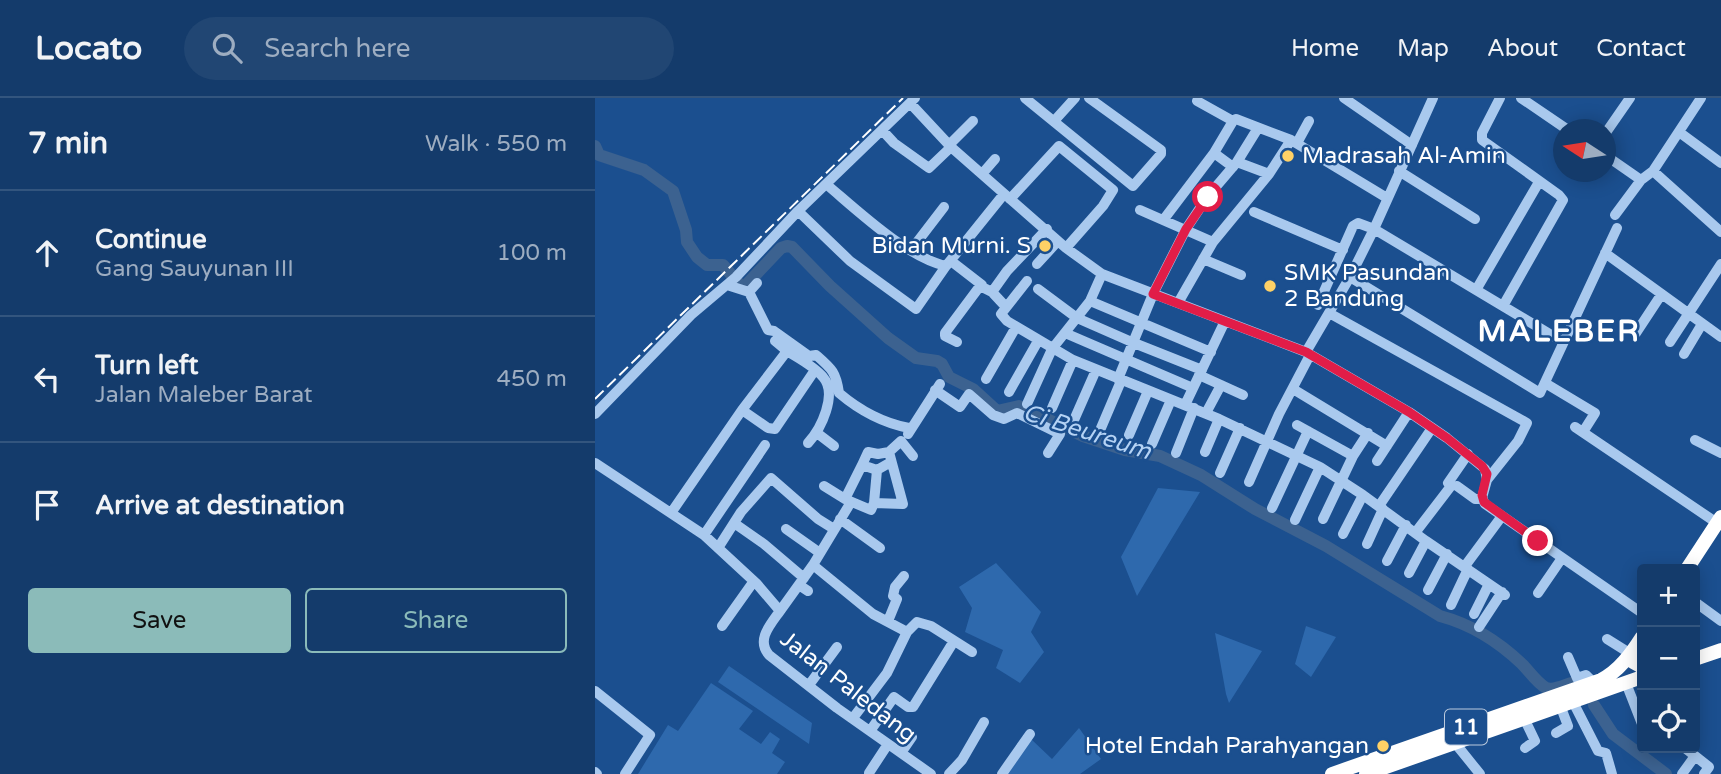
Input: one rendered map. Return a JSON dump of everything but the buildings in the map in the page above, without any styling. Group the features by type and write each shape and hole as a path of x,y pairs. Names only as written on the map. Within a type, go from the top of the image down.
{"highway":[{"path":"1691,564 1717,529"},
{"path":"1700,648 1721,641"},
{"name":"11","path":"1366,774 1566,703 1611,675 1637,645"},
{"path":"1700,657 1721,650"},
{"path":"1631,654 1633,662 1637,664"},
{"name":"11","path":"1332,774 1598,685 1626,683 1637,679"}],"street":[{"path":"1025,98 1133,186 1161,154 1161,150 1089,98"},
{"path":"1055,120 1075,98"},
{"path":"1344,98 1412,145"},
{"path":"1249,482 1308,353 1374,229 1433,98"},
{"path":"1500,98 1482,133 1482,140 1559,195 1563,202 1503,306"},
{"path":"1521,98 1553,120"},
{"path":"1615,119 1630,98"},
{"path":"1615,215 1641,180 1653,171 1701,98"},
{"path":"595,414 691,315 731,281 912,101 950,146 1062,244 1102,274 1308,353 1409,412 1485,469 1487,480 1483,499 1488,506 1637,610"},
{"path":"1197,101 1233,121 1236,119 1294,142 1387,198"},
{"path":"881,130 894,143 929,168 973,121"},
{"path":"1164,219 1233,121"},
{"path":"1178,303 1213,242 1310,121"},
{"path":"1101,428 1153,294 1186,229 1201,205 1235,164 1258,128"},
{"path":"1677,134 1692,147 1721,163"},
{"path":"799,211 850,261 916,310 949,263 1007,197 1059,146 1113,190 1103,206 1037,264"},
{"path":"1213,153 1235,164 1269,174"},
{"path":"982,174 995,159"},
{"path":"1616,163 1641,180"},
{"path":"1399,171 1475,219"},
{"path":"1653,171 1721,232"},
{"path":"1476,290 1539,182"},
{"path":"826,184 890,236 911,250 949,263 992,292 1006,307"},
{"path":"911,250 944,207"},
{"path":"1140,209 1213,242"},
{"path":"1254,212 1343,250"},
{"path":"1318,305 1356,223 1374,229 1563,342"},
{"path":"1350,277 1540,393 1617,228"},
{"path":"992,292 1007,271 1047,229"},
{"path":"1605,253 1721,337"},
{"path":"1203,259 1241,275"},
{"path":"1670,342 1721,264"},
{"path":"1027,404 1052,349 1090,301 1102,274"},
{"path":"731,281 749,292 768,330 774,331 809,356 816,355 838,379 839,393 862,412 909,428"},
{"path":"1027,281 1001,316 1073,360 1240,428 1341,480 1503,594 1479,628"},
{"path":"749,292 757,282"},
{"path":"957,342 945,336 945,333 982,285"},
{"path":"1038,289 1077,318 1201,372 1220,385 1243,395"},
{"path":"1636,334 1661,295"},
{"path":"1090,301 1211,352"},
{"path":"1329,313 1527,425 1487,480"},
{"path":"1176,453 1193,388 1225,321"},
{"path":"1684,354 1702,324"},
{"path":"986,379 1016,327"},
{"path":"1065,333 1193,388"},
{"path":"775,341 823,376 828,385 823,421 809,443"},
{"path":"1009,392 1038,341"},
{"path":"671,513 742,410 787,351"},
{"path":"1052,408 1073,360"},
{"path":"742,410 768,428 775,429 815,370"},
{"path":"1074,420 1096,370"},
{"path":"1545,383 1595,413 1579,430 1717,529"},
{"path":"1206,413 1220,385"},
{"path":"905,444 909,428 938,387 960,407 969,394 993,415 1004,419 1017,413 1060,434 1048,453"},
{"path":"1293,389 1368,432 1387,446"},
{"path":"1129,435 1148,391"},
{"path":"1152,444 1171,400"},
{"path":"1377,461 1409,412"},
{"path":"1205,452 1219,419"},
{"path":"1297,425 1353,456"},
{"path":"1220,473 1240,428"},
{"path":"1367,544 1381,507 1432,428"},
{"path":"1272,508 1308,431"},
{"path":"1324,519 1353,456 1368,432"},
{"path":"817,433 834,446"},
{"path":"1695,440 1721,453"},
{"path":"824,486 871,510 877,470 901,441 913,456"},
{"path":"704,534 765,445"},
{"path":"780,611 821,553 840,519 868,452 890,457"},
{"path":"1415,533 1451,486 1448,483 1468,454"},
{"path":"874,503 903,504 890,457"},
{"name":"Jalan Paledang","path":"595,463 704,534 754,581 780,611 767,629 763,648 870,731 931,774"},
{"path":"862,465 877,470"},
{"path":"1295,520 1320,467"},
{"path":"718,548 768,479 773,479 818,519 834,529"},
{"path":"1457,486 1475,499 1483,499"},
{"path":"1343,534 1363,495"},
{"path":"1451,605 1467,568 1502,516"},
{"path":"840,519 880,548"},
{"path":"734,523 764,544 809,591"},
{"path":"1387,561 1406,525"},
{"path":"786,529 821,553"},
{"path":"1409,573 1426,541"},
{"path":"1429,590 1447,554"},
{"path":"1538,593 1562,558"},
{"path":"813,565 873,614 907,632"},
{"path":"888,621 897,599 893,596 895,587 904,576"},
{"path":"722,626 754,581"},
{"path":"1474,614 1489,584"},
{"path":"1700,605 1719,616"},
{"path":"853,718 887,673 907,632 917,622 931,626 972,652"},
{"path":"1607,639 1631,654"},
{"path":"870,731 894,697 908,707 913,707 954,641"},
{"path":"809,685 837,647"},
{"path":"1568,657 1577,678 1586,675 1598,685"},
{"path":"1626,683 1637,711"},
{"path":"595,691 650,735 625,774"},
{"path":"1556,733 1568,726 1566,703"},
{"path":"1566,703 1598,751 1606,753 1612,774"},
{"path":"1524,718 1535,739 1525,748"},
{"path":"949,774 962,760 984,722"},
{"path":"1002,774 1030,734"},
{"path":"901,753 912,737"},
{"path":"1455,743 1479,774"},
{"path":"869,773 888,744"},
{"path":"1691,753 1709,766 1704,774"},
{"path":"1682,774 1695,756"}],"shaded area":[{"path":"1158,488 1200,492 1137,596 1121,557"},
{"path":"996,563 1041,612 1031,632 1044,652 1020,683 996,668 1003,650 965,632 972,608 959,587"},
{"path":"1306,626 1336,637 1311,677 1295,664"},
{"path":"1215,633 1262,651 1229,703 1226,694"},
{"path":"729,666 812,723 809,744 718,682"},
{"path":"711,683 753,711 739,729 761,744 770,732 780,739 772,753 785,762 777,774 638,774 668,725 678,731"},
{"path":"1079,728 1101,759 1080,774 1007,774 1031,739 1052,759"}],"waterway":[{"name":"Ci Beureum","path":"595,146 599,155 644,170 673,191 686,230 687,242 697,257 707,265 723,265 740,285 745,286 781,248 792,247 830,286 888,338 916,358 942,364 949,377 973,389 997,411 1019,406 1083,436 1125,450 1160,456 1201,475 1255,509 1326,546 1440,616 1494,641 1546,688 1582,683"},
{"name":"Ci Beureum","path":"1594,705 1613,734 1666,774"}],"railway":[{"path":"595,399 903,98"}],"place":[{"name":"Madrasah Al-Amin","path":"1288,156"},
{"name":"Bidan Murni. S","path":"1045,246"},
{"name":"SMK Pasundan 2 Bandung","path":"1270,286"},
{"name":"Hotel Endah Parahyangan","path":"1383,746"}],"district":[{"name":"MALEBER","path":"1559,331"}],"route":[{"path":"1208,197 1186,229 1153,294 1306,352 1409,412 1482,466 1487,474 1482,495 1484,502 1538,541"}]}
